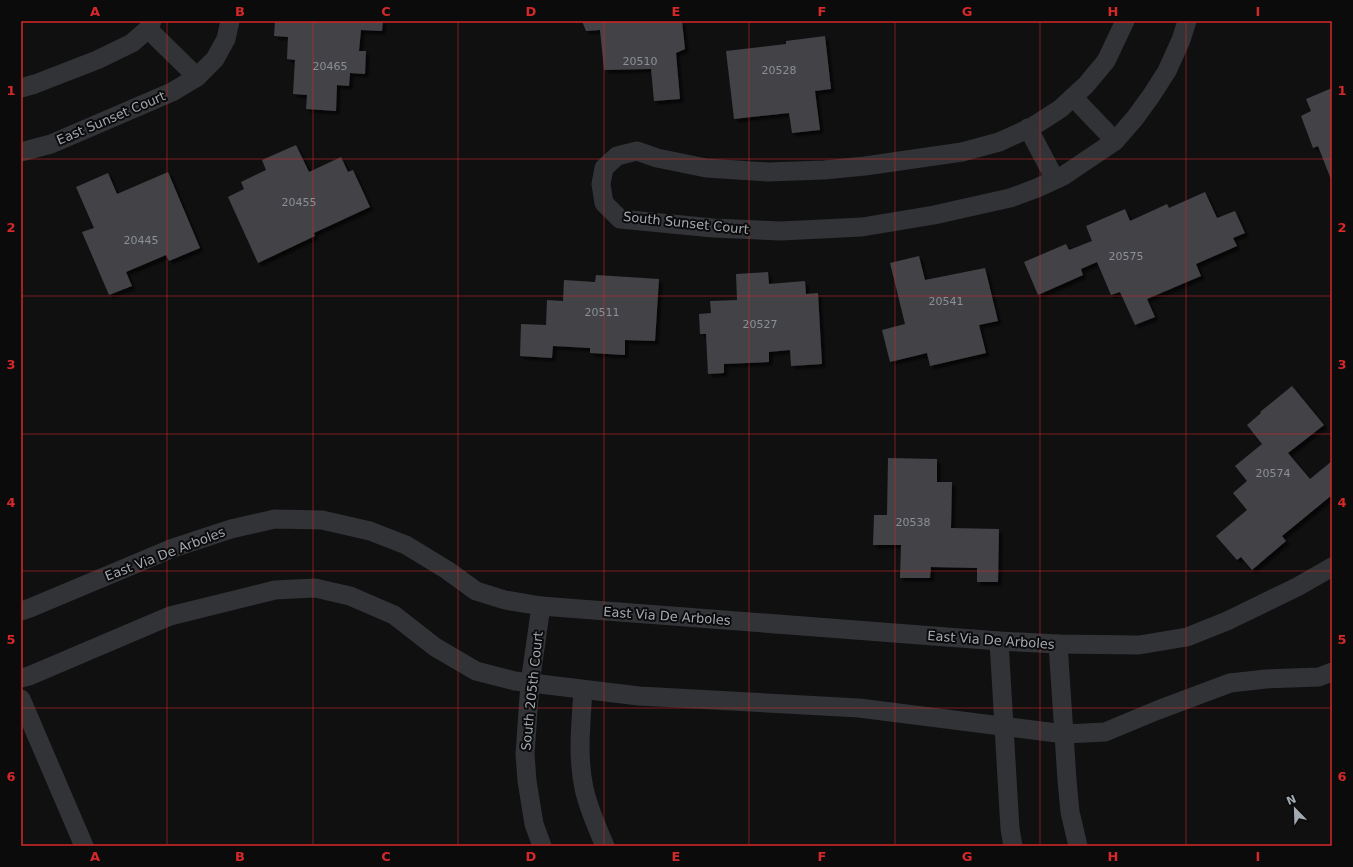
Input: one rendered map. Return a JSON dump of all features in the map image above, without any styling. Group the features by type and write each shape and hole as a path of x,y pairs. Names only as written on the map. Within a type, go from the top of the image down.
{"street":[{"name":"East Sunset Court","path":"21,152 51,144 172,92 197,77 214,59 226,39 230,21"},
{"name":"South Sunset Court","path":"1125,21 1106,61 1086,85 1060,109 1028,128 999,142 962,152 865,166 824,170 768,172 706,168 658,158 637,151 617,156 604,168 601,184 604,203 620,219 713,228 781,230 862,227 934,215 1010,198 1063,176 1115,141 1147,102 1167,71 1186,21"},
{"path":"21,88 97,60 132,43 150,25 197,77"},
{"path":"1073,97 1115,141"},
{"path":"1028,128 1055,179"},
{"name":"East Via De Arboles","path":"21,611 173,548 231,529 275,519 322,520 370,531 406,545 447,570 476,591 505,600 541,606 998,641 1058,644 1139,645 1186,637 1227,621 1297,587 1332,567"},
{"path":"21,678 30,676 170,616 275,590 316,588 350,596 394,615 435,647 476,672 516,682 639,696 859,708 1064,734 1105,732 1158,710 1230,684 1266,679 1319,677 1332,672"},
{"name":"South 205th Court","path":"541,606 530,683 525,754 527,781 534,824 542,846"},
{"path":"998,641 1005,727 1010,829 1013,846"},
{"path":"1058,644 1070,812 1078,846"},
{"path":"583,690 579,748 584,788 592,818 605,846"},
{"path":"21,699 84,846"}],"building":[{"path":"275,21 383,21 382,31 361,30 359,51 366,51 365,74 350,73 349,86 337,85 336,111 306,109 307,95 293,94 295,60 287,59 288,37 274,36"},
{"path":"582,21 682,21 685,49 676,53 680,99 654,101 651,69 604,70 600,30 586,31"},
{"path":"825,36 831,89 815,91 820,130 792,133 789,113 734,119 726,51 786,44 786,41"},
{"path":"1332,88 1332,182 1318,146 1313,148 1301,116 1311,111 1306,99"},
{"path":"296,145 309,172 341,157 348,172 353,170 370,207 314,233 315,236 258,263 228,197 244,189 241,182 266,170 262,160"},
{"path":"168,172 200,248 169,261 166,255 126,272 132,286 109,295 82,232 94,228 76,187 108,173 117,194"},
{"path":"1205,192 1217,218 1235,211 1245,233 1233,238 1237,246 1196,264 1201,276 1147,299 1155,317 1135,325 1120,292 1111,295 1097,262 1081,269 1083,275 1038,295 1024,262 1066,244 1069,250 1092,241 1086,226 1125,209 1130,221 1167,204 1169,208"},
{"path":"919,256 925,280 985,268 998,321 979,325 986,353 930,366 927,353 890,362 882,330 905,324 890,263"},
{"path":"768,272 769,284 805,281 806,294 818,293 822,364 791,366 790,350 769,352 769,362 724,364 724,373 708,374 706,334 700,334 699,314 711,313 710,301 737,300 736,274"},
{"path":"596,275 659,279 655,341 625,340 625,355 590,353 590,348 553,346 552,358 520,356 521,324 546,325 547,300 563,301 564,280 595,282"},
{"path":"1292,386 1324,425 1288,453 1310,479 1332,461 1332,495 1282,536 1286,541 1252,570 1241,557 1237,560 1216,536 1247,510 1233,493 1247,481 1235,466 1262,444 1247,425 1261,413 1260,412"},
{"path":"888,458 937,459 937,482 952,482 951,528 999,529 998,582 977,582 977,568 931,567 930,578 900,578 901,545 873,545 874,515 887,515"}]}
